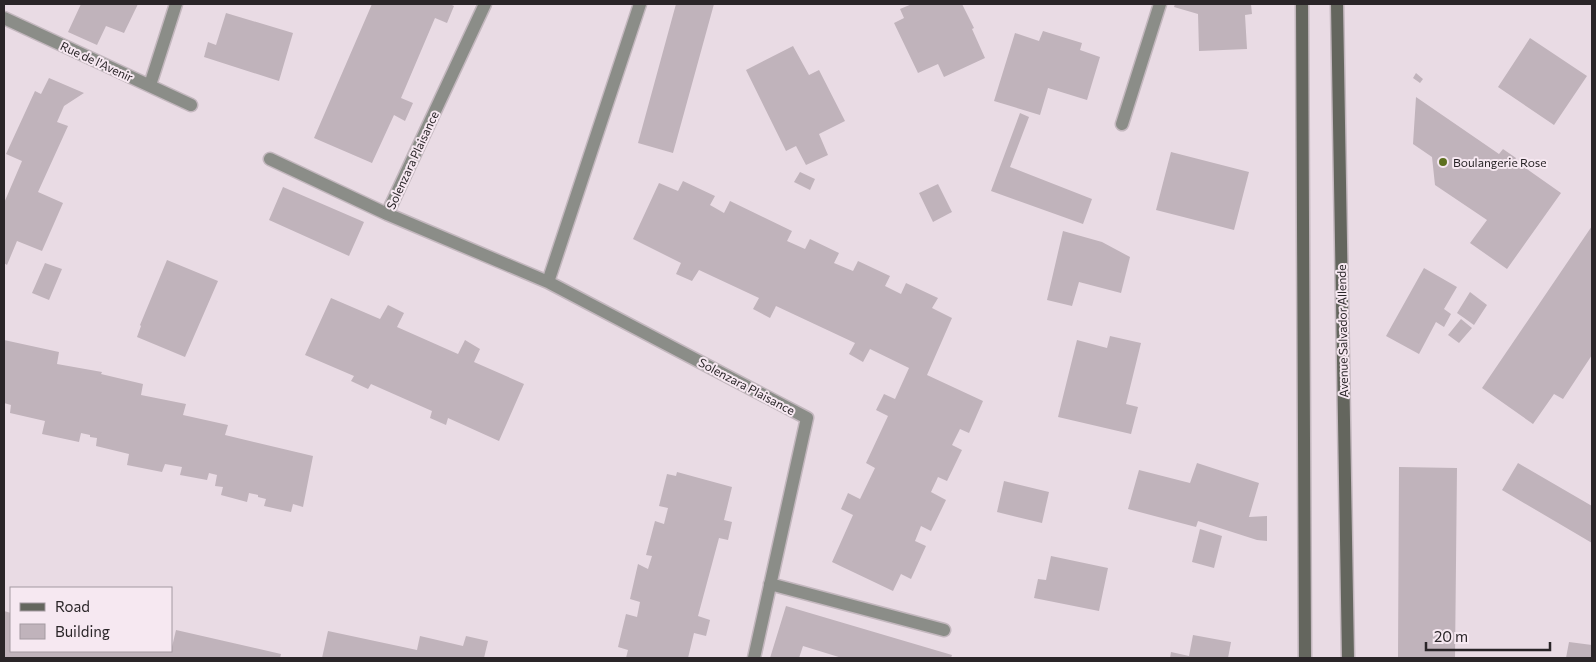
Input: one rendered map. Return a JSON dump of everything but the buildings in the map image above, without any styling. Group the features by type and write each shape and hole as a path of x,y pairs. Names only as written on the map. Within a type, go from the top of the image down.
{"main road":[{"path":"1302,4 1305,658"},
{"name":"Avenue Salvador Allende","path":"1337,4 1348,658"}],"street":[{"path":"150,86 176,4"},
{"name":"Solenzara Plaisance","path":"485,4 387,214 548,282 807,418 754,658"},
{"path":"548,282 640,4"},
{"path":"1122,124 1160,4"},
{"name":"Rue de l'Avenir","path":"4,18 191,105"},
{"path":"270,159 387,214"},
{"path":"770,584 944,630"}],"place":[{"name":"Boulangerie Rose","path":"1443,162"}]}
